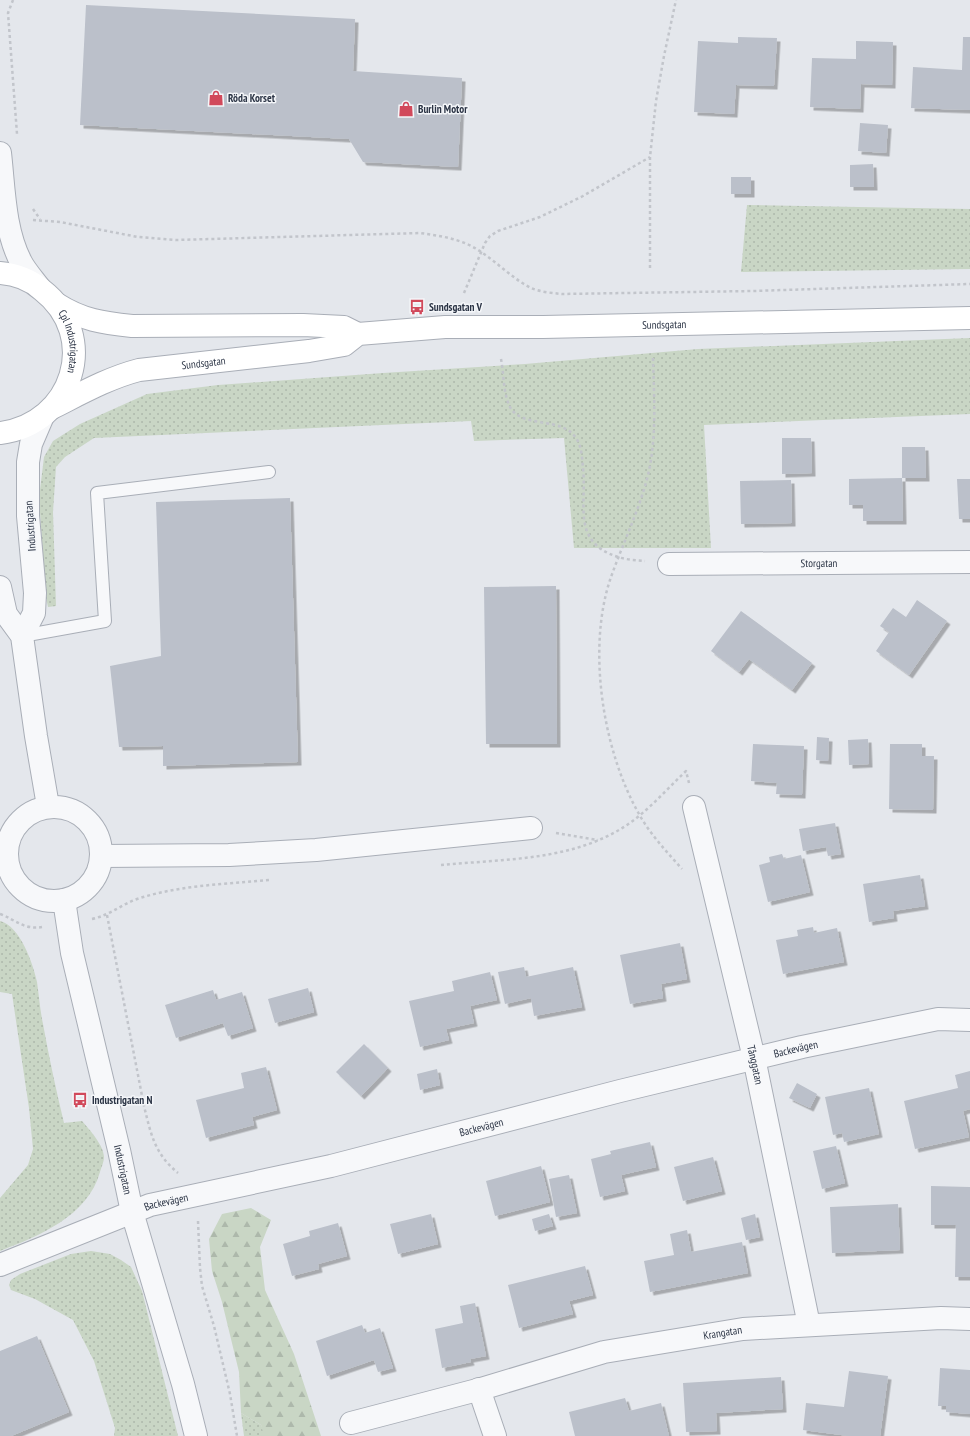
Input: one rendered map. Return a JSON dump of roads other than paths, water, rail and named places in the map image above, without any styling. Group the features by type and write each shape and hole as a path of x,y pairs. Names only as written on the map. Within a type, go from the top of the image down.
{"main road":[{"name":"Cpl Industrigatan","path":"0,273 28,280 57,304 69,326 74,350 71,375 60,398 48,412 33,423 21,428 0,432"},
{"name":"Sundsgatan","path":"57,304 71,313 86,319 104,323 132,326 303,325 344,327 358,334 445,327 621,326 970,318"},
{"name":"Sundsgatan","path":"48,412 114,377 133,372 309,351 344,345 358,334"}],"street":[{"path":"0,153 8,220 12,239 21,262 38,287"},
{"name":"Industrigatan","path":"22,636 34,613 36,593 28,516 28,462 31,444 48,412"},
{"name":"Storgatan","path":"669,564 970,562"},
{"path":"0,587 6,614 22,636 36,736 48,806"},
{"path":"48,806 62,807 83,816 94,828 101,846 101,856 101,864 93,881 80,893 64,900 45,900 27,893 14,879 3,862 8,842 16,825 30,812 48,806"},
{"name":"Tånggatan","path":"694,807 754,1058 809,1325"},
{"path":"101,856 230,855 316,850 531,828"},
{"name":"Industrigatan","path":"64,900 72,953 119,1150 132,1212 183,1384 196,1436"},
{"name":"Backevägen","path":"0,1265 150,1205 331,1166 620,1091 802,1047 938,1019 970,1020"},
{"name":"Krangatan","path":"351,1423 482,1389 604,1352 743,1329 941,1318 970,1319"},
{"path":"482,1389 479,1389 495,1436"}],"lane":[{"path":"22,636 105,621 97,493 269,472"}],"place":[{"name":"Röda Korset","path":"216,98"},
{"name":"Burlin Motor","path":"406,109"},
{"name":"Sundsgatan V","path":"417,307"},
{"name":"Industrigatan N","path":"80,1100"}]}
